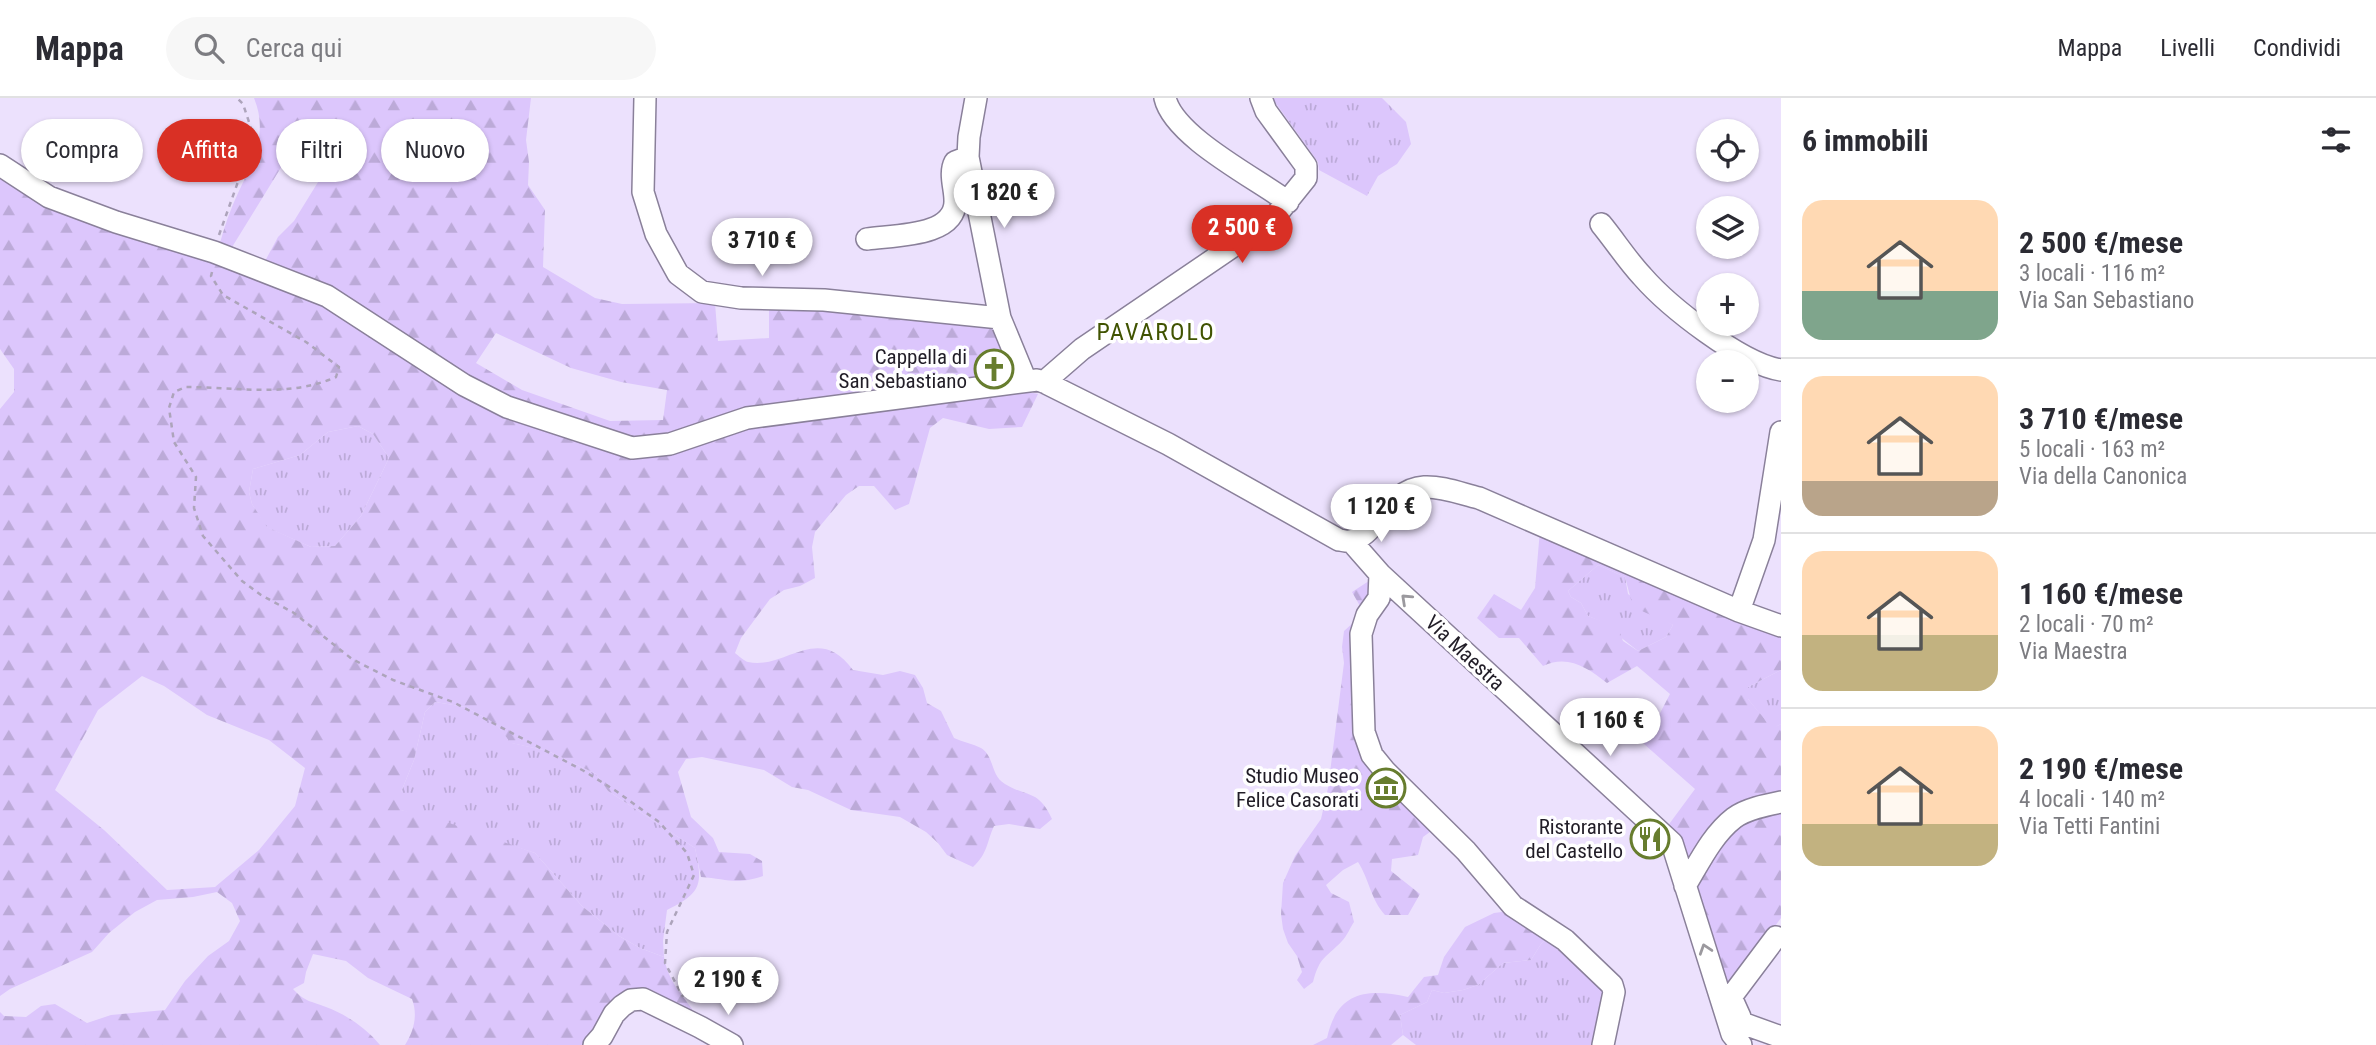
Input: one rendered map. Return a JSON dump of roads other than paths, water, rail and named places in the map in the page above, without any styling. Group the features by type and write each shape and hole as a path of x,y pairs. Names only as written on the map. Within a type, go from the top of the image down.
{"street":[{"path":"645,98 643,192 656,234 678,274 702,292 741,298 824,300 1000,318"},
{"path":"962,98 968,147 1000,318 1029,376 1168,444 1339,540 1351,541 1364,534 1402,495 1423,487 1451,492 1479,498 1740,611 1781,626"},
{"path":"867,239 937,229 947,223 954,214 956,203 952,168 968,147 976,98"},
{"path":"1165,98 1176,120 1215,154 1266,185 1288,202"},
{"path":"0,165 49,197 116,222 214,252 327,296 464,385 507,407 632,448 670,444 747,418 1029,376 1082,349 1273,219 1306,178 1306,166 1266,111 1261,98"},
{"path":"1601,224 1641,275 1687,317 1744,355 1772,369 1781,370"},
{"path":"1740,611 1764,540 1781,432"},
{"name":"Via Maestra","path":"1351,541 1380,574 1672,844 1732,1020 1732,1034 1741,1045"},
{"path":"1380,574 1379,598 1367,615 1361,634 1364,732 1372,755 1434,818 1513,906 1566,940 1612,985 1614,992 1603,1045"},
{"path":"1685,886 1708,846 1734,818 1781,802"},
{"path":"1776,937 1731,997 1732,1020 1781,1037"},
{"path":"594,1045 622,1006 631,1000 643,999 732,1045"}],"place":[{"name":"Cappella di San Sebastiano","path":"994,369"},
{"name":"Studio Museo Felice Casorati","path":"1386,788"},
{"name":"Ristorante del Castello","path":"1650,839"}],"district":[{"name":"PAVAROLO","path":"1156,332"}]}
